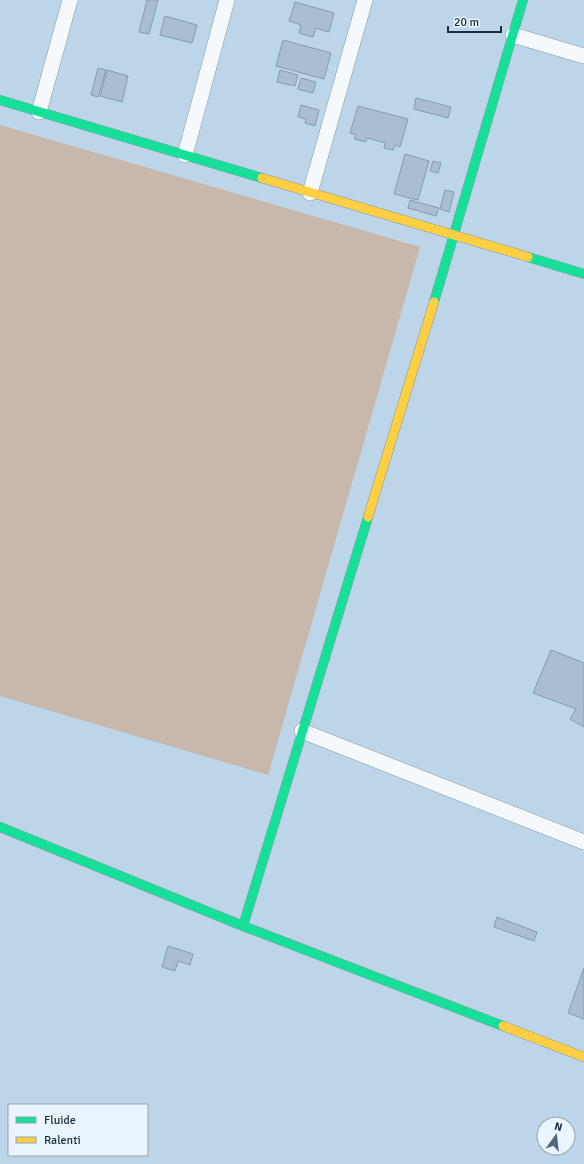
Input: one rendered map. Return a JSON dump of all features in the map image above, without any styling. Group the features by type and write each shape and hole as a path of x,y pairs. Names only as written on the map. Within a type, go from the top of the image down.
{"street":[{"path":"39,112 70,0"},
{"path":"184,155 227,0"},
{"path":"310,193 365,0"},
{"path":"244,926 302,731 454,236 523,0"},
{"path":"513,34 584,56"},
{"path":"0,100 584,274"},
{"path":"302,731 584,842"},
{"path":"0,827 244,926 584,1057"}],"shaded area":[{"path":"0,125 420,247 268,775 0,696"}],"building":[{"path":"147,0 158,0 149,34 139,32"},
{"path":"295,2 334,13 329,32 316,28 313,37 299,33 301,25 289,21"},
{"path":"165,16 197,25 192,43 160,35"},
{"path":"283,40 331,53 324,79 276,66"},
{"path":"98,68 106,70 98,97 91,95"},
{"path":"107,70 128,76 122,102 100,96"},
{"path":"280,70 298,75 295,86 277,82"},
{"path":"301,78 316,82 313,93 298,89"},
{"path":"416,98 451,107 448,118 414,109"},
{"path":"301,105 319,110 315,126 305,123 306,119 298,117"},
{"path":"358,106 408,119 400,147 395,145 393,150 384,148 385,143 367,138 366,142 354,139 356,135 350,133"},
{"path":"405,154 429,161 418,200 394,194"},
{"path":"433,161 441,163 438,173 430,171"},
{"path":"445,190 454,192 449,212 440,209"},
{"path":"410,200 439,208 436,216 408,208"},
{"path":"551,650 584,663 584,727 570,719 576,709 533,693"},
{"path":"497,917 537,932 534,941 494,927"},
{"path":"168,946 193,954 190,965 178,961 175,971 162,967"},
{"path":"584,968 584,1019 568,1013"}],"traffic: fast":[{"path":"434,302 523,0"},
{"path":"0,100 262,178"},
{"path":"528,257 584,274"},
{"path":"243,926 368,517"},
{"path":"0,827 243,926 503,1026"}],"traffic: slow":[{"path":"262,178 528,257"},
{"path":"368,517 434,302"},
{"path":"503,1026 584,1057"}]}
